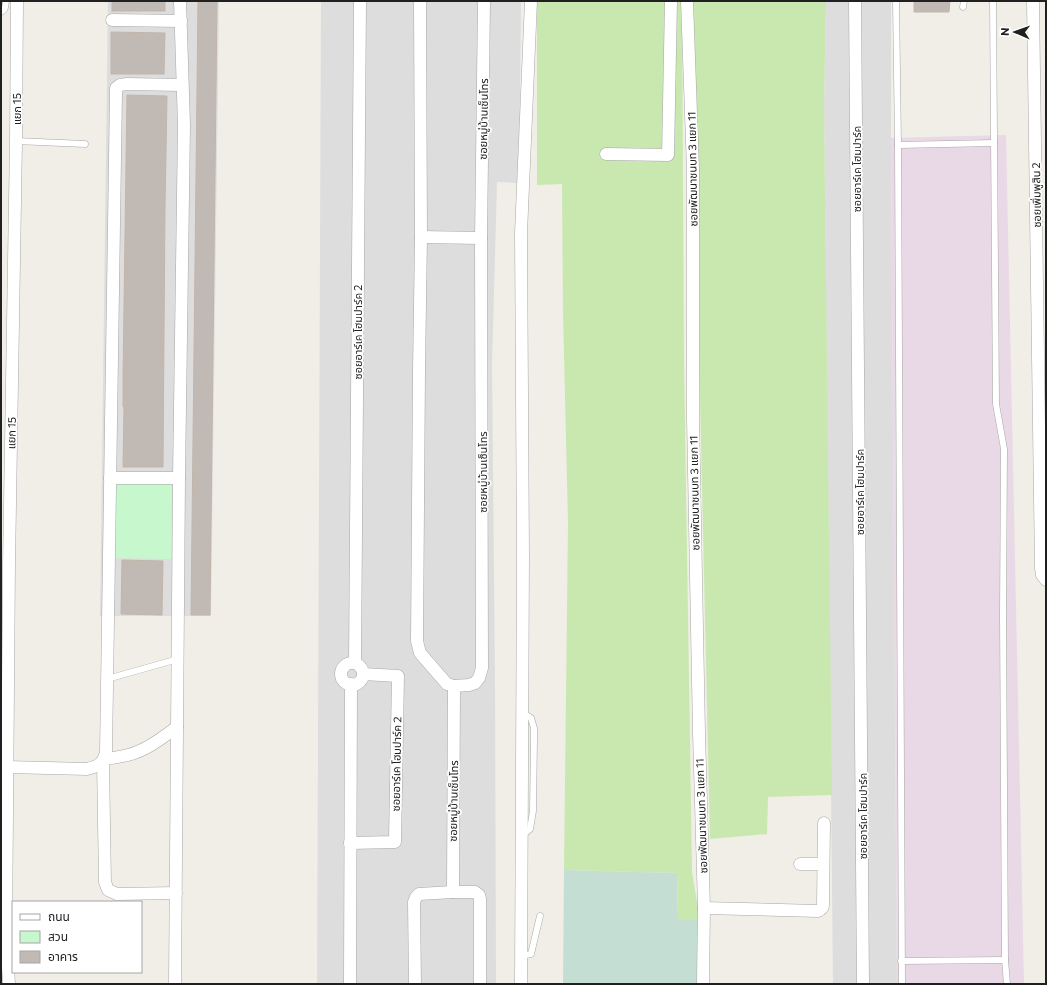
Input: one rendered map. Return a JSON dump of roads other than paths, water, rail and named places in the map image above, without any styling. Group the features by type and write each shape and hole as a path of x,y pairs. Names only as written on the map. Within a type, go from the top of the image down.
{"street":[{"name":"แยก 15","path":"9,984 3,935 7,767 5,564 16,141 17,1"},
{"path":"175,984 179,478 184,125 180,1"},
{"name":"ซอยอาร์เค โฮมปาร์ค 2","path":"355,664 360,1"},
{"path":"420,1 421,238 417,641 420,653 447,684 454,686"},
{"name":"ซอยหมู่บ้านเซ็นโทร","path":"453,892 454,686 475,683 479,678 482,668 481,238 484,1"},
{"path":"521,984 523,548 521,233 531,1"},
{"path":"606,154 668,155 670,1"},
{"name":"ซอยพัฒนาชนบท 3 แยก 11","path":"687,1 693,170 693,434 698,725 704,908 703,984"},
{"name":"ซอยอาร์เค โฮมปาร์ค","path":"855,1 863,984"},
{"name":"ซอยเพิ่มพูสิน 2","path":"1033,1 1041,568 1042,575 1046,580"},
{"path":"112,20 181,21"},
{"path":"176,893 117,894 108,890 105,882 103,760 106,753 114,136 116,88 120,85 127,84 182,85"},
{"path":"421,238 481,238"},
{"path":"110,478 179,478"},
{"path":"348,664 355,664 361,668 363,674 362,678 358,683 348,684 343,679 343,669 348,664"},
{"name":"ซอยอาร์เค โฮมปาร์ค 2","path":"350,843 395,842 398,676 363,674"},
{"path":"350,984 351,684"},
{"path":"7,767 87,769 96,766 103,760 139,751 160,740 177,727"},
{"path":"704,908 818,911 823,908 824,823"},
{"path":"800,864 823,864"},
{"path":"415,984 414,902 416,897 419,894 453,892 475,892 480,899 480,984"}],"lane":[{"path":"1,12 4,11 6,1"},
{"path":"896,1 902,984"},
{"path":"993,1 996,404 1004,449 1003,623 1005,960 1007,984"},
{"path":"16,141 85,144"},
{"path":"898,145 994,143"},
{"path":"107,679 178,658"},
{"path":"521,956 531,954 540,916"},
{"path":"902,961 1005,960"}]}
